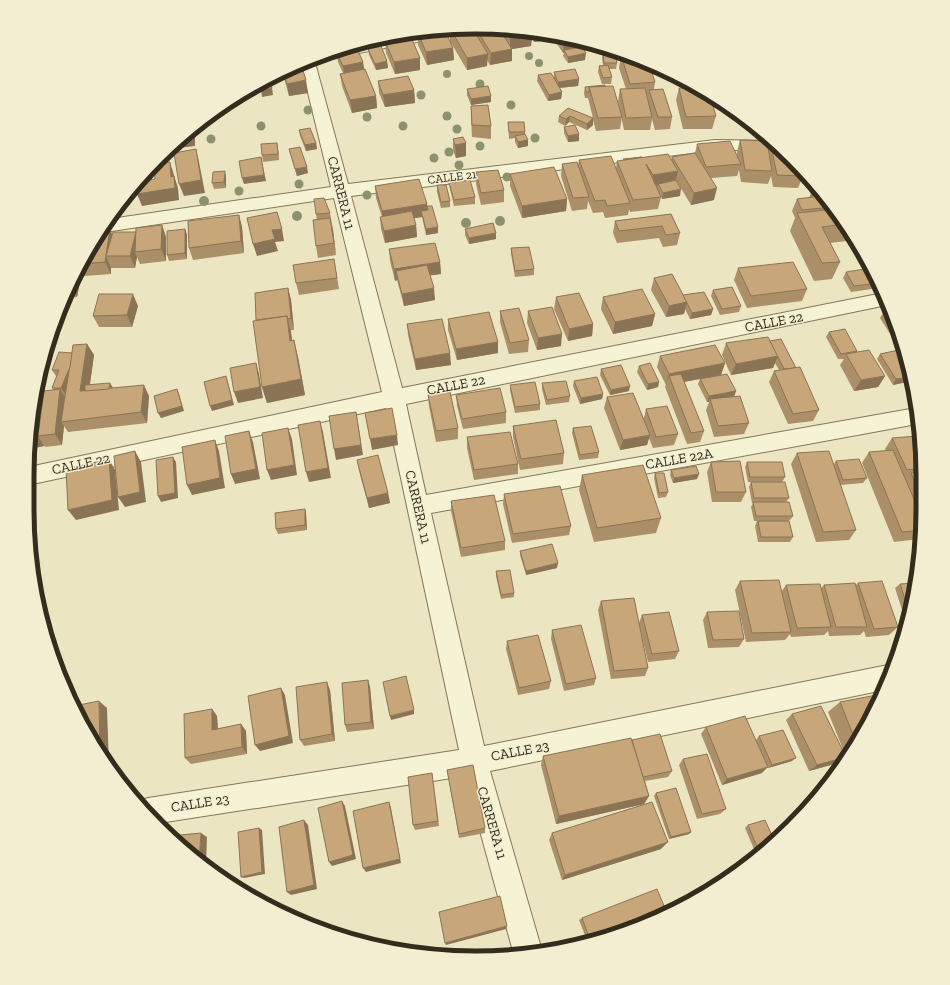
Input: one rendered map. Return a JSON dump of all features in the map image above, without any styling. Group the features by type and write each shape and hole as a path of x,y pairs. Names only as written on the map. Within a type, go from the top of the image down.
{"street":[{"path":"378,45 409,39"},
{"name":"CARRERA 11","path":"309,67 394,398 474,760 527,948"},
{"name":"CALLE 21","path":"112,225 341,191 716,145 769,146"},
{"name":"CALLE 22","path":"34,475 394,398 880,300"},
{"name":"CALLE 22A","path":"418,506 912,417"},
{"name":"CALLE 23","path":"152,810 474,760 882,678"}],"building":[{"path":"476,34 488,54 467,58 454,35"},
{"path":"479,34 503,35 512,49 491,53"},
{"path":"447,35 453,48 426,52 420,38"},
{"path":"412,39 420,58 394,62 386,43"},
{"path":"381,46 387,61 375,64 368,49"},
{"path":"581,47 586,53 568,57 564,50"},
{"path":"358,50 363,62 343,66 338,56"},
{"path":"603,53 616,57 617,63 604,63"},
{"path":"622,59 651,71 655,82 630,84"},
{"path":"608,65 612,77 603,78 599,66"},
{"path":"303,69 306,80 287,84 285,77"},
{"path":"365,69 376,96 350,100 340,74"},
{"path":"575,69 579,79 558,82 554,72"},
{"path":"551,73 562,92 549,95 538,75"},
{"path":"408,76 414,90 383,95 378,81"},
{"path":"271,84 272,88 261,90"},
{"path":"605,85 589,87 589,92 586,92 585,87"},
{"path":"488,86 491,96 471,99 467,89"},
{"path":"613,86 622,117 598,118 589,87"},
{"path":"645,88 652,117 626,118 620,89"},
{"path":"679,88 687,88 712,103 716,116 686,117"},
{"path":"663,89 672,117 658,117 649,90"},
{"path":"488,105 491,126 472,125 471,106"},
{"path":"568,108 593,118 587,124 570,116 566,119 559,116"},
{"path":"508,122 524,122 525,132 509,132"},
{"path":"575,125 579,134 568,136 564,127"},
{"path":"310,128 316,143 305,145 299,130"},
{"path":"525,134 528,140 518,142 515,136"},
{"path":"193,136 193,140 187,141"},
{"path":"463,137 466,143 455,145 453,139"},
{"path":"740,140 763,141 768,145 772,171 745,170"},
{"path":"730,141 741,164 706,167 697,144"},
{"path":"277,143 278,154 262,155 261,144"},
{"path":"300,147 307,167 295,169 289,149"},
{"path":"771,148 799,176 777,175"},
{"path":"196,149 201,180 179,184 174,153"},
{"path":"695,153 717,188 694,193 672,157"},
{"path":"668,154 678,171 653,175 646,164 661,197 633,200 617,161"},
{"path":"611,156 630,203 607,206 605,200 595,201 579,160"},
{"path":"261,157 264,175 242,178 239,161"},
{"path":"642,157 624,160 623,159"},
{"path":"170,162 171,177 174,176 175,188 137,194 137,192 146,180 155,179 154,172 163,163"},
{"path":"577,162 589,197 573,198 562,164"},
{"path":"554,167 567,199 522,206 510,174"},
{"path":"498,170 504,190 481,193 476,172"},
{"path":"225,171 224,182 212,183 213,172"},
{"path":"419,179 427,204 382,211 375,186"},
{"path":"470,180 475,197 454,200 449,183"},
{"path":"676,180 681,189 663,193 658,184"},
{"path":"437,185 446,185 450,201 441,202"},
{"path":"811,193 814,193 826,208 802,210 797,199 813,197"},
{"path":"324,198 330,213 316,214 314,199"},
{"path":"427,206 432,206 438,227 426,229 421,211 428,210"},
{"path":"827,210 838,225 822,227 840,262 822,263 797,213"},
{"path":"412,211 416,225 384,231 380,217"},
{"path":"277,212 282,229 272,230 275,239 253,244 247,218"},
{"path":"671,214 680,233 666,235 662,226 619,231 615,221"},
{"path":"239,215 241,241 189,248 188,221"},
{"path":"330,218 334,243 316,246 313,220"},
{"path":"493,223 496,233 469,238 465,229"},
{"path":"162,225 161,249 135,252 136,228"},
{"path":"110,229 105,262 88,263 93,254"},
{"path":"185,229 185,253 167,255 167,231"},
{"path":"113,232 136,232 130,256 106,256"},
{"path":"435,243 440,262 394,269 389,249"},
{"path":"529,247 534,269 515,271 511,248"},
{"path":"334,259 337,278 296,283 293,265"},
{"path":"793,262 807,289 751,296 738,268"},
{"path":"427,265 434,288 402,294 396,271"},
{"path":"865,269 873,284 854,286 846,272"},
{"path":"672,274 687,302 669,306 654,278"},
{"path":"732,287 741,306 722,309 713,290"},
{"path":"288,288 291,318 288,319 287,316 256,320 255,293"},
{"path":"642,289 655,314 615,322 603,297"},
{"path":"704,292 713,309 692,313 683,295"},
{"path":"579,293 593,324 569,329 556,297"},
{"path":"99,294 133,294 127,315 93,316"},
{"path":"552,307 562,334 538,338 528,311"},
{"path":"519,308 529,340 510,343 500,311"},
{"path":"489,312 498,342 456,349 448,319"},
{"path":"287,316 290,341 294,340 301,379 262,387 253,321"},
{"path":"442,319 450,353 415,359 407,324"},
{"path":"845,329 857,351 841,354 829,332"},
{"path":"768,337 778,356 736,364 726,343"},
{"path":"781,339 796,368 784,369 770,341"},
{"path":"87,344 80,391 144,385 141,412 61,422 73,345"},
{"path":"715,345 725,363 669,374 660,356"},
{"path":"869,350 885,376 861,380 846,354"},
{"path":"898,350 905,378 896,379 880,354"},
{"path":"59,352 72,353 70,367 61,388 52,388 59,370 52,370"},
{"path":"256,363 260,387 234,392 230,368"},
{"path":"650,363 659,382 648,384 639,366"},
{"path":"621,365 630,386 611,390 601,369"},
{"path":"800,367 819,410 793,414 774,371"},
{"path":"681,374 704,431 691,433 669,376"},
{"path":"727,374 736,391 709,396 700,379"},
{"path":"226,376 232,400 210,406 204,382"},
{"path":"597,377 603,394 581,398 574,381"},
{"path":"566,381 570,396 547,400 542,383"},
{"path":"535,382 540,404 515,407 510,385"},
{"path":"110,383 109,389 85,391 85,385"},
{"path":"500,388 506,412 462,419 456,395"},
{"path":"60,389 55,434 38,436 44,391"},
{"path":"177,389 182,406 158,413 154,396"},
{"path":"450,392 458,428 436,431 428,395"},
{"path":"633,393 650,435 623,440 607,397"},
{"path":"740,396 749,423 718,426 710,399"},
{"path":"667,406 678,434 656,437 646,409"},
{"path":"392,408 397,435 370,439 365,413"},
{"path":"356,412 361,445 334,449 329,416"},
{"path":"556,420 564,453 521,459 513,426"},
{"path":"320,421 328,468 306,472 298,425"},
{"path":"591,426 599,452 580,455 573,428"},
{"path":"288,428 294,465 267,470 262,433"},
{"path":"249,431 256,469 231,474 225,436"},
{"path":"510,432 518,464 474,470 467,437"},
{"path":"914,436 916,469 907,470 892,438"},
{"path":"215,440 220,478 187,485 182,447"},
{"path":"893,450 916,504 915,531 902,532 869,452"},
{"path":"135,451 140,492 118,497 114,456"},
{"path":"829,451 856,530 823,532 797,453"},
{"path":"378,455 388,493 367,498 357,460"},
{"path":"173,457 175,493 158,496 156,460"},
{"path":"109,459 112,500 68,510 66,469"},
{"path":"859,459 867,478 843,480 836,461"},
{"path":"740,461 746,492 716,492 711,462"},
{"path":"747,462 782,462 785,477 750,477"},
{"path":"643,465 661,518 597,528 582,475"},
{"path":"696,466 699,474 674,478 671,470"},
{"path":"655,473 664,473 668,492 659,493"},
{"path":"911,473 916,473 916,485"},
{"path":"751,482 785,482 789,498 754,498"},
{"path":"560,486 571,526 513,534 504,494"},
{"path":"494,495 505,541 461,548 451,501"},
{"path":"753,502 789,502 793,516 756,516"},
{"path":"305,509 305,525 276,529 275,513"},
{"path":"758,521 789,521 793,537 761,537"},
{"path":"552,544 558,563 526,571 520,551"},
{"path":"510,570 514,593 501,595 496,571"},
{"path":"779,580 791,632 752,633 740,581"},
{"path":"882,581 898,627 874,629 858,583"},
{"path":"855,583 867,627 836,627 824,585"},
{"path":"910,583 906,603 900,584"},
{"path":"820,584 831,627 797,628 786,585"},
{"path":"634,598 648,668 614,671 601,601"},
{"path":"739,611 744,639 713,640 707,612"},
{"path":"669,612 679,651 652,654 642,615"},
{"path":"581,625 596,678 566,684 552,630"},
{"path":"538,635 551,681 519,688 507,641"},
{"path":"406,676 414,710 390,716 383,682"},
{"path":"368,680 371,722 345,725 342,683"},
{"path":"327,682 332,734 300,740 296,687"},
{"path":"281,688 289,736 255,745 248,696"},
{"path":"875,695 854,736 840,702"},
{"path":"99,701 100,741 93,730 79,705"},
{"path":"821,706 844,752 839,759 817,765 792,714"},
{"path":"212,709 212,730 241,724 242,747 185,758 184,714"},
{"path":"745,716 768,767 727,779 706,727"},
{"path":"783,730 796,758 772,765 759,736"},
{"path":"660,734 672,771 643,777 632,740"},
{"path":"631,738 649,796 559,816 543,756"},
{"path":"707,754 726,809 702,814 683,759"},
{"path":"473,765 485,828 459,834 447,770"},
{"path":"432,773 438,821 413,825 408,777"},
{"path":"676,788 691,832 671,837 656,793"},
{"path":"342,801 353,855 329,862 318,808"},
{"path":"389,802 400,859 363,868 353,811"},
{"path":"652,802 668,842 565,875 552,833"},
{"path":"304,820 314,885 287,892 279,827"},
{"path":"765,820 772,836 758,848 748,825"},
{"path":"259,828 262,872 241,877 238,832"},
{"path":"201,833 199,854 184,842 177,835"},
{"path":"657,889 665,908 617,928 589,936 582,918"},
{"path":"500,896 507,926 445,943 439,912"}]}
